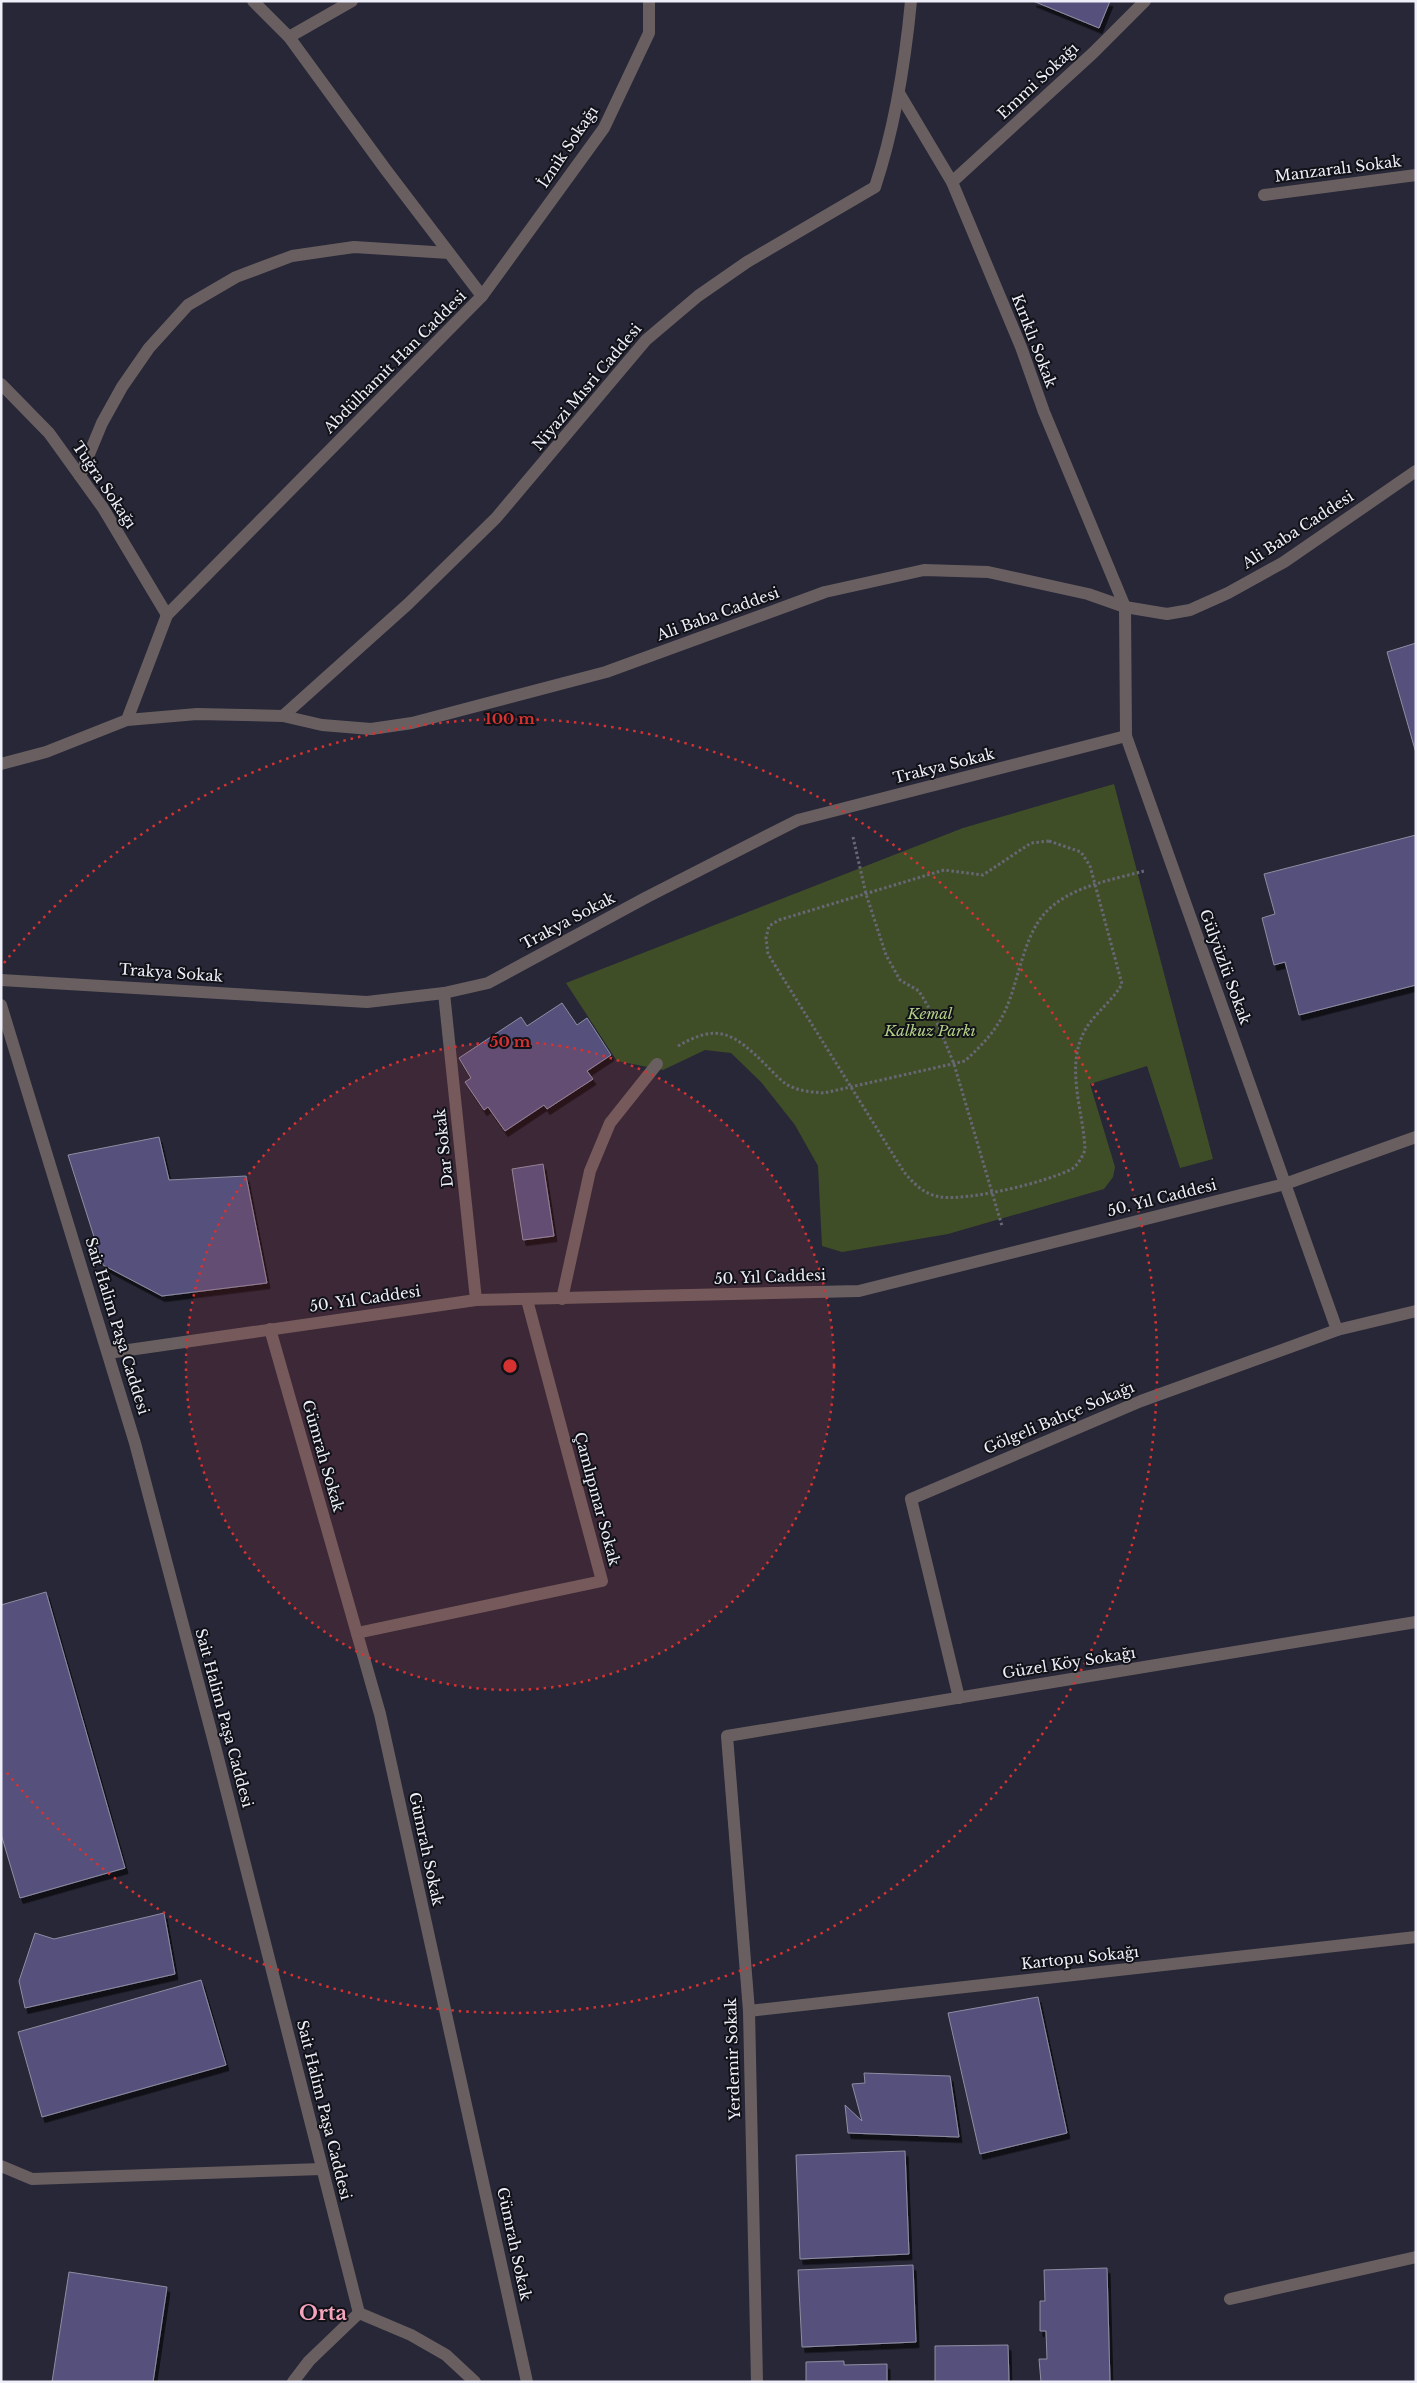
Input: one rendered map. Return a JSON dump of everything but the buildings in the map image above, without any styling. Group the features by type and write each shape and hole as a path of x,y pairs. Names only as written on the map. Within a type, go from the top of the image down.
{"street":[{"name":"Abdülhamit Han Caddesi","path":"127,720 167,615 482,296 289,37 253,1"},
{"path":"289,37 352,1"},
{"name":"İznik Sokağı","path":"482,296 604,128 648,34 649,1"},
{"name":"Niyazi Mısri Caddesi","path":"283,716 408,604 496,518 646,340 698,296 747,262 875,187 889,147 899,92 911,1"},
{"name":"Emmi Sokağı","path":"952,182 1093,53 1145,1"},
{"name":"Kırıklı Sokak","path":"899,92 952,182 1021,347 1044,412 1125,607"},
{"name":"Manzaralı Sokak","path":"1264,195 1416,175"},
{"path":"80,476 102,423 122,387 149,348 188,305 236,277 292,256 354,248 449,254"},
{"name":"Tuğra Sokağı","path":"1,384 49,433 103,508 167,615"},
{"name":"Ali Baba Caddesi","path":"1,764 46,752 127,720 197,714 283,716 322,725 371,729 412,723 606,672 825,592 924,570 988,572 1088,594 1125,607 1167,614 1190,610 1228,593 1284,562 1416,471"},
{"name":"Gülyüzlü Sokak","path":"1125,607 1126,736 1337,1330"},
{"name":"Trakya Sokak","path":"1,980 367,1002 444,992 488,983 647,897 798,820 1126,736"},
{"name":"Dar Sokak","path":"444,992 476,1300"},
{"name":"Sait Halim Paşa Caddesi","path":"1,1005 136,1443 359,2313"},
{"path":"562,1299 590,1171 610,1123 657,1064"},
{"name":"50. Yıl Caddesi","path":"108,1353 476,1300 858,1291 1285,1184 1416,1137"},
{"name":"Çamlıpınar Sokak","path":"357,1633 602,1581 527,1300"},
{"name":"Gölgeli Bahçe Sokağı","path":"958,1698 912,1499 1141,1401 1337,1330 1416,1311"},
{"name":"Gümrah Sokak","path":"270,1329 380,1714 527,2382"},
{"name":"Güzel Köy Sokağı","path":"727,1736 1416,1622"},
{"name":"Yerdemir Sokak","path":"727,1736 748,2011 757,2382"},
{"name":"Kartopu Sokağı","path":"748,2011 1416,1937"},
{"path":"1,2166 32,2179 322,2169"},
{"path":"1230,2299 1416,2257"},
{"path":"292,2382 309,2361 359,2313 411,2335 446,2355 475,2382"}],"path":[{"path":"847,808 866,894 886,956 900,980 920,991 936,1020 954,1064 1010,1253"},
{"path":"1049,841 1081,852 1090,866 1122,984 1117,994 1092,1019 1083,1034 1077,1056 1077,1086 1085,1150 1074,1168 992,1194 941,1197 915,1185 851,1088 768,954 766,938 769,926 779,920 866,894 944,870 983,875 1031,843 1049,841"},
{"path":"657,1064 673,1048 694,1036 714,1032 730,1036 742,1044 786,1084 804,1091 824,1093 851,1088 965,1061 982,1046 998,1026 1036,927 1046,912 1061,900 1084,888 1171,864"}],"green space":[{"name":"Kemal Kalkuz Parkı","path":"1114,784 1213,1159 1180,1168 1147,1066 1090,1084 1115,1167 1113,1177 1104,1189 948,1234 842,1252 822,1246 818,1166 795,1125 761,1082 731,1053 705,1050 663,1070 617,1061 566,983 963,828"}],"district":[{"name":"Orta","path":"323,2313"}]}
